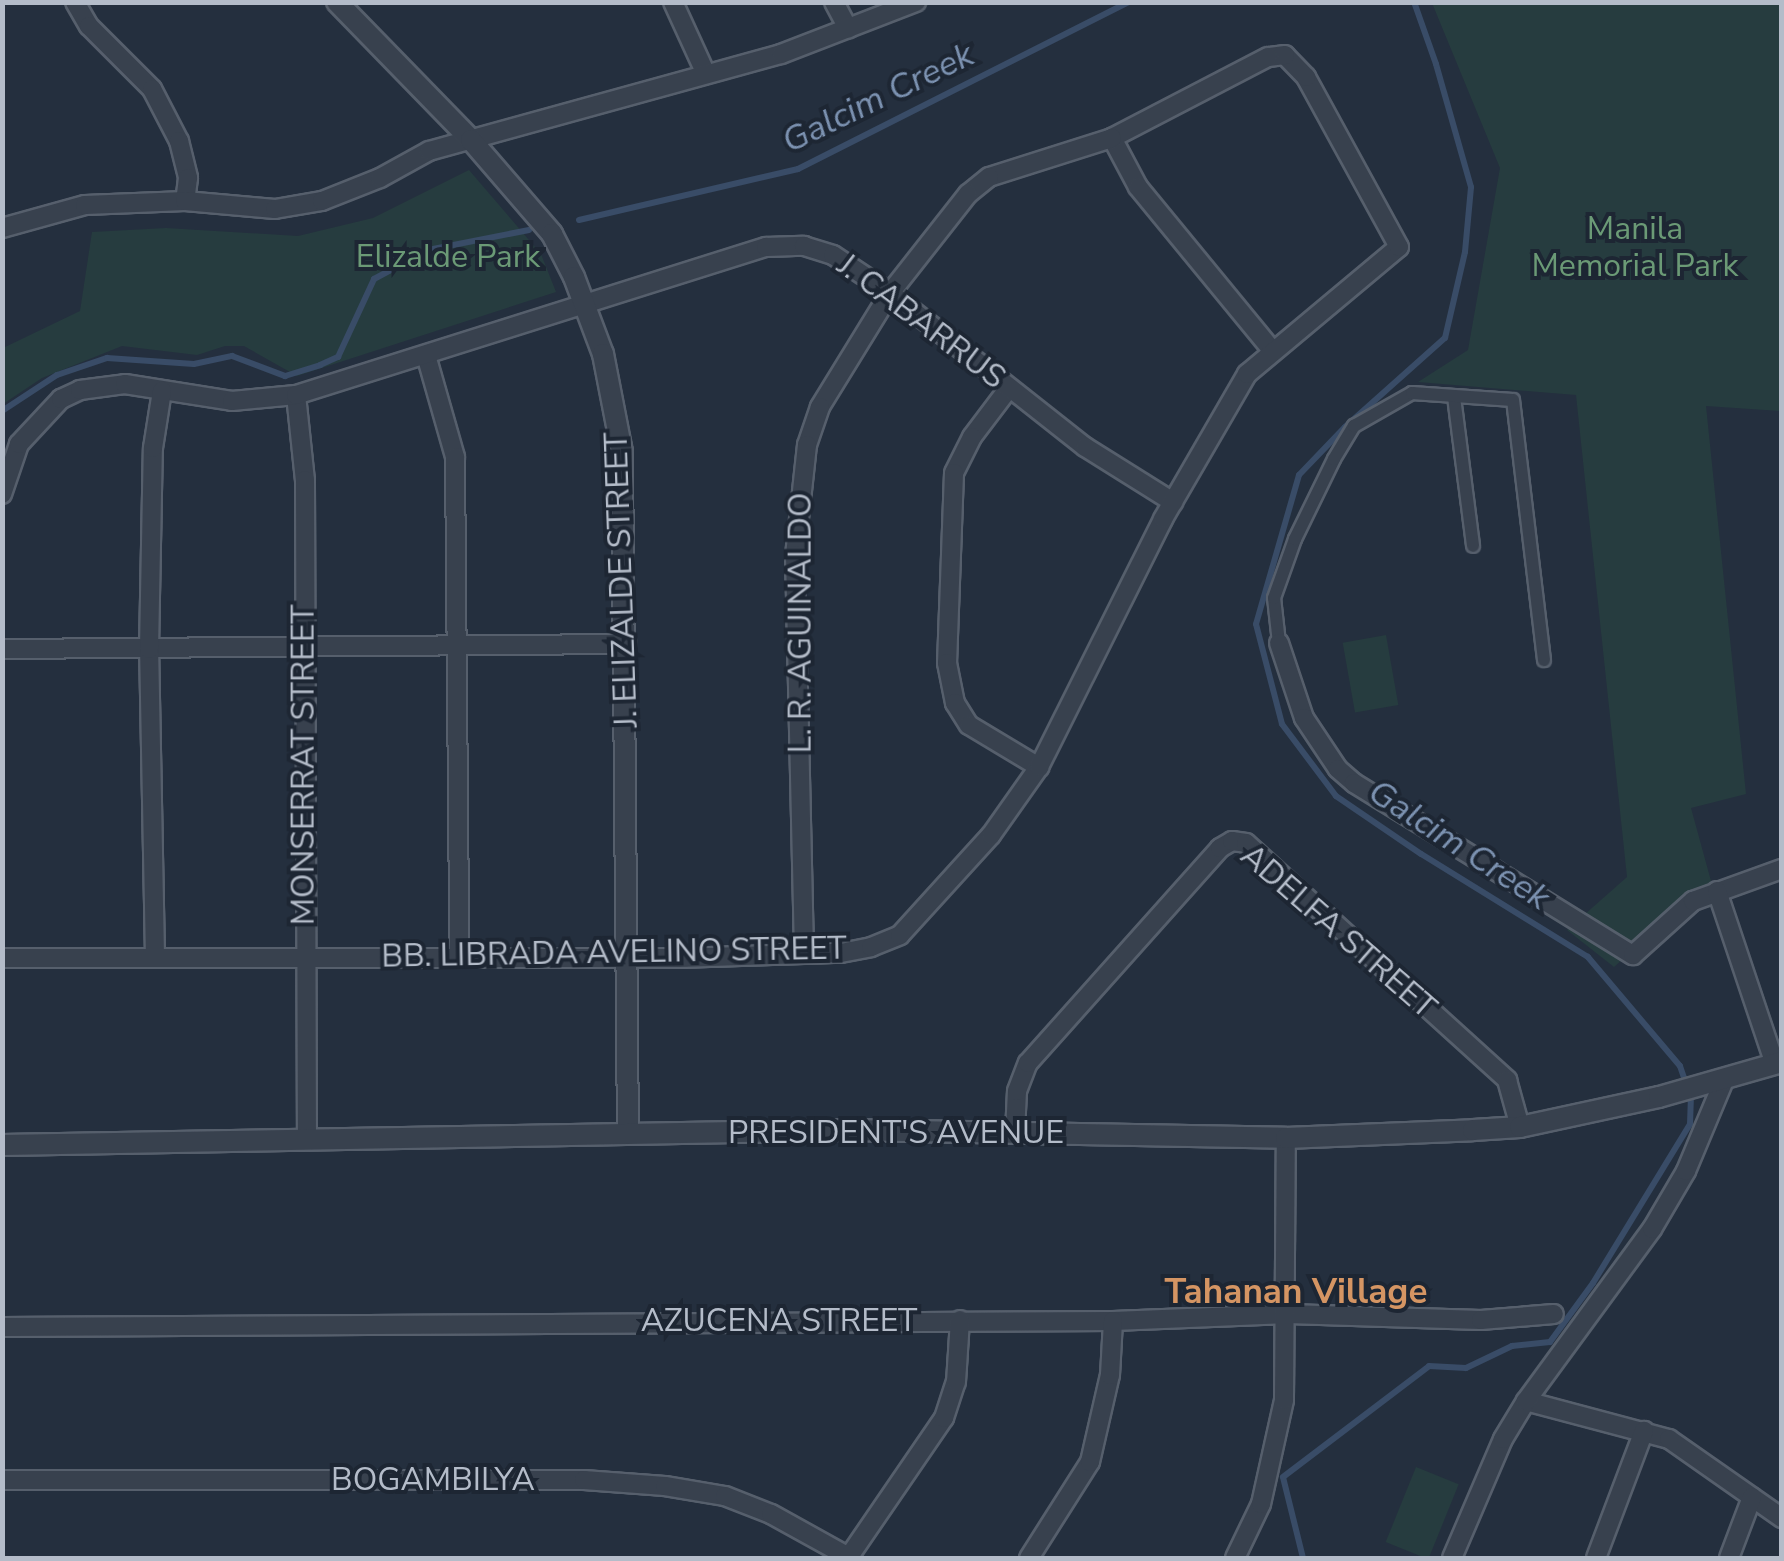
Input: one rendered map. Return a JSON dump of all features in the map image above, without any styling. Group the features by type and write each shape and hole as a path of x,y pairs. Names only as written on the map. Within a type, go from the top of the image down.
{"street":[{"path":"75,2 89,26 152,90 179,141 188,178 184,201"},
{"name":"J. ELIZALDE STREET","path":"337,2 471,140 552,234 586,306 603,354 622,452 627,644 628,1134"},
{"path":"673,2 706,74"},
{"path":"834,2 848,28"},
{"path":"2,228 86,205 184,201 276,208 322,201 380,178 429,151 781,54 916,2"},
{"name":"L. R. AGUINALDO","path":"804,954 795,574 798,503 807,446 820,407 890,293 968,194 988,177 1112,138 1268,57 1285,55 1306,76 1399,247"},
{"path":"1112,138 1138,187 1271,349"},
{"name":"J. CABARRUS","path":"2,494 19,444 61,400 103,384 232,401 296,394 766,247 804,246 833,255 890,293 1085,447 1173,502"},
{"name":"BB. LIBRADA AVELINO STREET","path":"2,958 804,954 871,948 900,935 991,835 1038,767 1173,502 1247,374 1271,349 1399,247"},
{"path":"426,355 455,458 459,956"},
{"path":"1009,388 972,438 954,473 947,663 956,702 970,724 1038,767"},
{"path":"155,958 148,649 153,448 162,392"},
{"path":"1544,660 1512,400 1412,393 1354,426 1295,539 1274,598 1278,643 1304,718 1338,769 1633,956 1693,901 1782,869"},
{"name":"MONSERRAT STREET","path":"296,394 304,455 307,1136"},
{"path":"1454,397 1473,546"},
{"path":"2,649 627,644"},
{"name":"ADELFA STREET","path":"1015,1134 1017,1091 1028,1063 1220,848 1232,841 1246,843 1507,1080 1520,1127"},
{"path":"1718,891 1778,1063"},
{"name":"PRESIDENT'S AVENUE","path":"2,1145 307,1136 628,1134 1286,1138 1520,1127 1659,1097 1778,1063"},
{"path":"1452,1558 1503,1440 1526,1400 1652,1230 1694,1153 1724,1080"},
{"path":"1235,1558 1261,1504 1274,1460 1284,1400 1288,1314 1286,1138"},
{"name":"AZUCENA STREET","path":"2,1327 1113,1320 1288,1314 1481,1320 1554,1314"},
{"path":"848,1558 944,1418 956,1382 960,1320"},
{"path":"1029,1558 1090,1462 1110,1375 1113,1320"},
{"path":"1526,1400 1669,1439 1782,1518"},
{"path":"1596,1558 1644,1430"},
{"name":"BOGAMBILYA","path":"2,1480 584,1480 665,1486 724,1496 755,1508 848,1558"},
{"path":"1729,1558 1752,1497"}],"green space":[{"name":"Manila Memorial Park","path":"1432,3 1781,3 1781,411 1706,406 1746,794 1691,808 1711,881 1614,967 1567,930 1627,877 1576,395 1418,382 1468,350 1500,168"},
{"name":"Elizalde Park","path":"469,170 541,254 556,292 297,376 244,346 225,346 197,355 122,346 42,378 3,404 3,348 80,311 92,232 166,228 298,236 373,218"},
{"path":"1386,635 1398,705 1355,713 1343,643"},
{"path":"1416,1467 1459,1484 1429,1558 1386,1542"}],"waterway":[{"name":"Galcim Creek","path":"579,220 798,169 1129,2"},
{"name":"Galcim Creek","path":"1303,1558 1283,1477 1429,1366 1466,1368 1512,1346 1550,1342 1593,1283 1690,1124 1691,1098 1680,1066 1588,957 1421,854 1336,796 1282,724 1256,624 1299,475 1345,427 1445,338 1465,252 1471,187 1414,2"},
{"name":"Galcim Creek","path":"2,411 57,375 107,358 194,364 232,356 285,376 320,365 338,357 374,279 428,250 529,230"}],"district":[{"name":"Tahanan Village","path":"1296,1292"}]}
